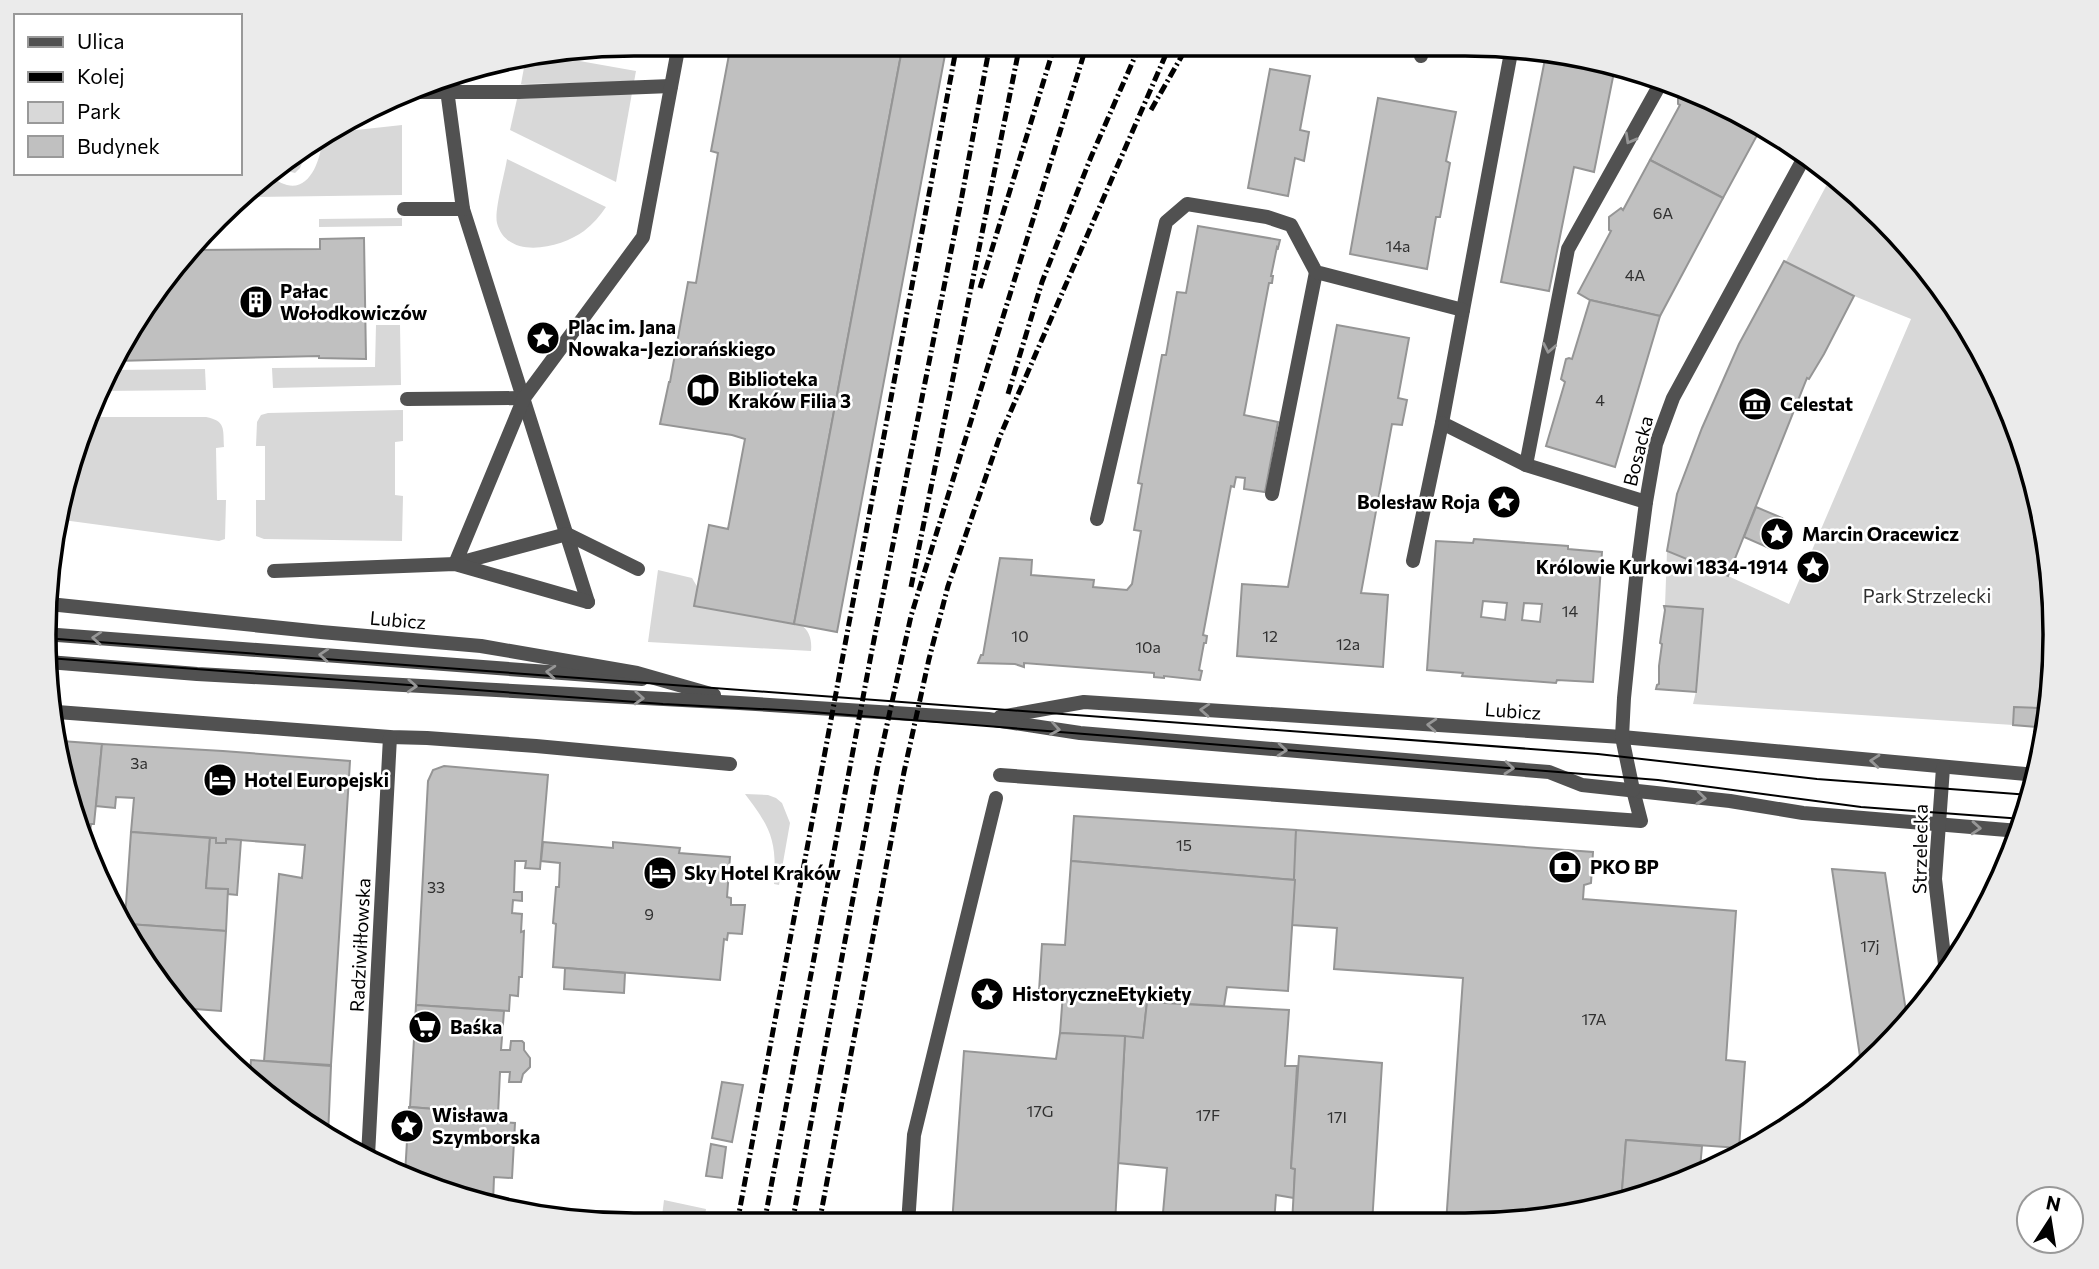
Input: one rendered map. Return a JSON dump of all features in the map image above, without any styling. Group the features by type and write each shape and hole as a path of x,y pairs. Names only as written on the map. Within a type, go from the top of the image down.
{"street":[{"path":"455,565 524,398 643,237 677,56"},
{"path":"1413,561 1442,423 1510,58"},
{"path":"435,92 519,92 671,86"},
{"path":"447,88 463,209 589,602 455,565"},
{"path":"1526,465 1568,249 1657,90"},
{"name":"Bosacka","path":"1000,775 1641,821 1622,737 1636,579 1656,444 1673,398 1801,164"},
{"path":"1097,519 1166,222 1187,204 1266,217 1291,225 1316,272 1272,494"},
{"path":"404,209 463,209"},
{"path":"1316,272 1463,310"},
{"path":"407,399 524,398"},
{"path":"1442,423 1526,465 1646,502"},
{"path":"274,571 455,565 567,534 638,569"},
{"name":"Lubicz","path":"57,605 481,646 637,673 739,703"},
{"path":"56,635 667,681"},
{"name":"Lubicz","path":"57,663 197,674 988,719 1080,733 1549,772 1582,785 1730,801 1803,813 2008,830"},
{"name":"Lubicz","path":"988,719 1084,702 1622,737 2025,774"},
{"path":"61,712 536,746 730,764"},
{"name":"Radziwiłłowska","path":"368,1147 390,737"},
{"name":"Strzelecka","path":"1942,768 1935,879 1945,957"},
{"path":"909,1213 914,1135 996,798"}],"green space":[{"path":"572,60 636,71 634,82 521,84 524,67 559,61"},
{"path":"632,93 616,182 510,130 517,99"},
{"path":"402,125 402,195 257,197 277,180 295,186 302,183 313,172 320,149 352,131"},
{"path":"507,159 606,207 584,231 562,242 536,248 512,243 503,235 496,217"},
{"path":"303,160 300,168 295,173 288,171"},
{"name":"Park Strzelecki","path":"1827,184 1874,225 1923,282 1946,313 1983,379 1999,413 2023,485 2032,522 2042,597 2042,672 2038,708 2014,707 2013,725 1693,704 1703,609 1665,606 1667,551 1789,604 1911,319 1854,296 1786,261"},
{"path":"402,218 402,226 319,227 319,219"},
{"path":"376,325 400,325 401,385 273,388 272,368 375,367"},
{"path":"205,369 206,390 110,391 121,370"},
{"path":"403,410 403,441 395,442 395,495 403,496 402,541 264,539 256,536 256,500 265,500 265,446 256,446 257,422 261,415"},
{"path":"99,417 206,417 220,424 224,447 216,448 217,500 226,500 225,539 219,541 67,521"},
{"path":"658,570 692,578 698,588 695,606 801,625 810,636 811,651 648,642"},
{"path":"745,794 776,798 782,803 790,823 779,885 774,884 774,857 770,836 761,816"},
{"path":"664,1200 706,1209 705,1213 662,1213"}],"building":[{"path":"729,56 901,56 794,624 694,606 709,525 728,529 745,439 660,424 688,282 696,283 718,153 711,151"},
{"path":"901,56 945,56 837,632 794,624"},
{"path":"1544,62 1613,76 1594,172 1574,167 1549,291 1501,282"},
{"path":"1270,69 1310,76 1300,130 1309,132 1304,161 1295,158 1288,196 1248,188"},
{"path":"1678,97 1757,136 1723,198 1650,160 1680,105"},
{"path":"1378,98 1456,112 1446,161 1450,163 1440,217 1436,217 1427,269 1350,254"},
{"path":"1650,160 1723,198 1660,316 1590,300 1578,293 1611,231 1609,217 1621,208 1623,210"},
{"path":"1198,226 1280,240 1271,276 1272,283 1269,283 1244,415 1278,422 1265,492 1244,489 1245,478 1236,477 1234,487 1231,486 1203,635 1207,636 1199,670 1202,671 1200,680 1154,677 1154,673 1024,663 1024,667 1015,664 978,663 983,655 1000,558 1032,560 1031,575 1094,580 1093,587 1127,590 1132,584 1141,531 1134,530 1142,484 1138,483 1162,355 1166,355 1177,292 1186,293"},
{"name":"Pałac Wołodkowiczów","path":"364,238 366,359 319,356 126,361 153,313 203,250 320,249 320,239"},
{"name":"Celestat","path":"1784,261 1854,296 1824,354 1809,379 1807,378 1728,576 1667,551 1677,494 1702,428 1739,344"},
{"path":"1590,300 1660,316 1615,467 1546,446 1565,382 1561,379 1566,359 1572,359"},
{"path":"1337,325 1409,338 1398,398 1407,400 1402,425 1392,424 1361,593 1388,595 1383,667 1237,656 1242,584 1288,587"},
{"path":"1756,507 1782,518 1769,548 1744,537"},
{"path":"1474,539 1568,546 1568,549 1602,552 1593,682 1557,680 1556,683 1462,676 1463,673 1427,670 1436,541 1473,543","holes":["1483,601 1507,603 1505,620 1481,617","1524,603 1542,604 1540,622 1522,620"]},
{"path":"1664,606 1703,609 1696,692 1656,689 1659,684"},
{"path":"2014,707 2038,708 2035,727 2013,725"},
{"path":"66,741 102,744 94,824 91,824 90,829"},
{"path":"102,744 350,761 331,1065 264,1061 279,874 302,878 305,845 226,839 226,843 216,843 216,838 131,832 134,798 116,797 115,808 96,806"},
{"path":"444,766 548,775 540,869 525,868 526,861 515,861 514,892 522,892 522,901 513,900 512,913 522,914 521,932 524,931 522,977 519,977 518,996 510,995 509,1011 416,1005 428,781 433,770"},
{"path":"1074,816 1296,830 1295,880 1071,861"},
{"path":"1296,830 1593,852 1591,883 1584,885 1583,899 1736,911 1726,1060 1745,1062 1739,1143 1731,1147 1626,1140 1622,1191 1540,1208 1447,1213 1463,978 1334,969 1337,928 1292,925"},
{"path":"131,832 210,838 206,888 228,889 226,931 134,924 126,908"},
{"path":"210,838 216,838 216,843 226,843 226,839 241,840 237,895 228,894 228,889 206,888"},
{"path":"543,842 613,848 613,842 680,848 679,853 730,857 727,897 731,898 731,905 745,905 742,934 728,933 727,940 724,939 720,980 553,967 556,924 553,923 560,863 541,861"},
{"path":"1071,861 1295,880 1288,991 1227,987 1224,1006 1147,1002 1143,1038 1060,1033 1063,993 1039,991 1042,944 1065,945"},
{"path":"1832,869 1885,873 1906,1008 1860,1057"},
{"path":"134,924 226,931 221,1011 194,1009 153,956"},
{"path":"565,968 625,973 624,993 564,989"},
{"path":"1147,1002 1289,1010 1285,1066 1297,1066 1291,1168 1295,1169 1294,1198 1276,1195 1275,1213 1163,1213 1167,1168 1118,1163 1125,1036 1143,1038"},
{"path":"416,1005 504,1011 501,1050 510,1050 511,1041 522,1041 530,1058 530,1067 523,1074 521,1082 509,1082 510,1072 500,1072 498,1114 410,1107"},
{"path":"1060,1033 1125,1036 1116,1213 953,1213 964,1051 1056,1059"},
{"path":"1299,1056 1382,1063 1373,1213 1293,1213 1295,1169 1291,1168"},
{"path":"251,1060 331,1066 328,1125 282,1093 250,1067"},
{"path":"722,1082 743,1085 732,1142 712,1138"},
{"path":"409,1107 498,1114 497,1122 515,1123 512,1178 494,1177 493,1195 406,1165"},
{"path":"1626,1140 1702,1146 1701,1162 1622,1191"},
{"path":"711,1144 726,1147 722,1178 706,1176"}],"tram line":[{"path":"56,639 1598,754 1817,779 2020,794"},
{"path":"57,659 663,704 799,711 1658,780 1861,807 2013,818"}],"railway":[{"path":"739,1213 955,56"},
{"path":"766,1213 988,56"},
{"path":"911,587 1018,56"},
{"path":"980,288 1051,56"},
{"path":"794,1213 877,770 911,616 1083,56"},
{"path":"1008,394 1042,282 1091,157 1135,56"},
{"path":"821,1213 904,772 948,586 1000,436 1165,56"},
{"path":"1151,110 1182,56"}],"place":[{"name":"Pałac Wołodkowiczów","path":"256,302"},
{"name":"Plac im. Jana Nowaka-Jeziorańskiego","path":"543,338"},
{"name":"Biblioteka Kraków Filia 3","path":"703,390"},
{"name":"Celestat","path":"1755,404"},
{"name":"Bolesław Roja","path":"1504,502"},
{"name":"Marcin Oracewicz","path":"1777,534"},
{"name":"Królowie Kurkowi 1834-1914","path":"1813,567"},
{"name":"Hotel Europejski","path":"220,780"},
{"name":"PKO BP","path":"1565,867"},
{"name":"Sky Hotel Kraków","path":"660,873"},
{"name":"HistoryczneEtykiety","path":"987,994"},
{"name":"Baśka","path":"425,1027"},
{"name":"Wisława Szymborska","path":"407,1126"}]}
